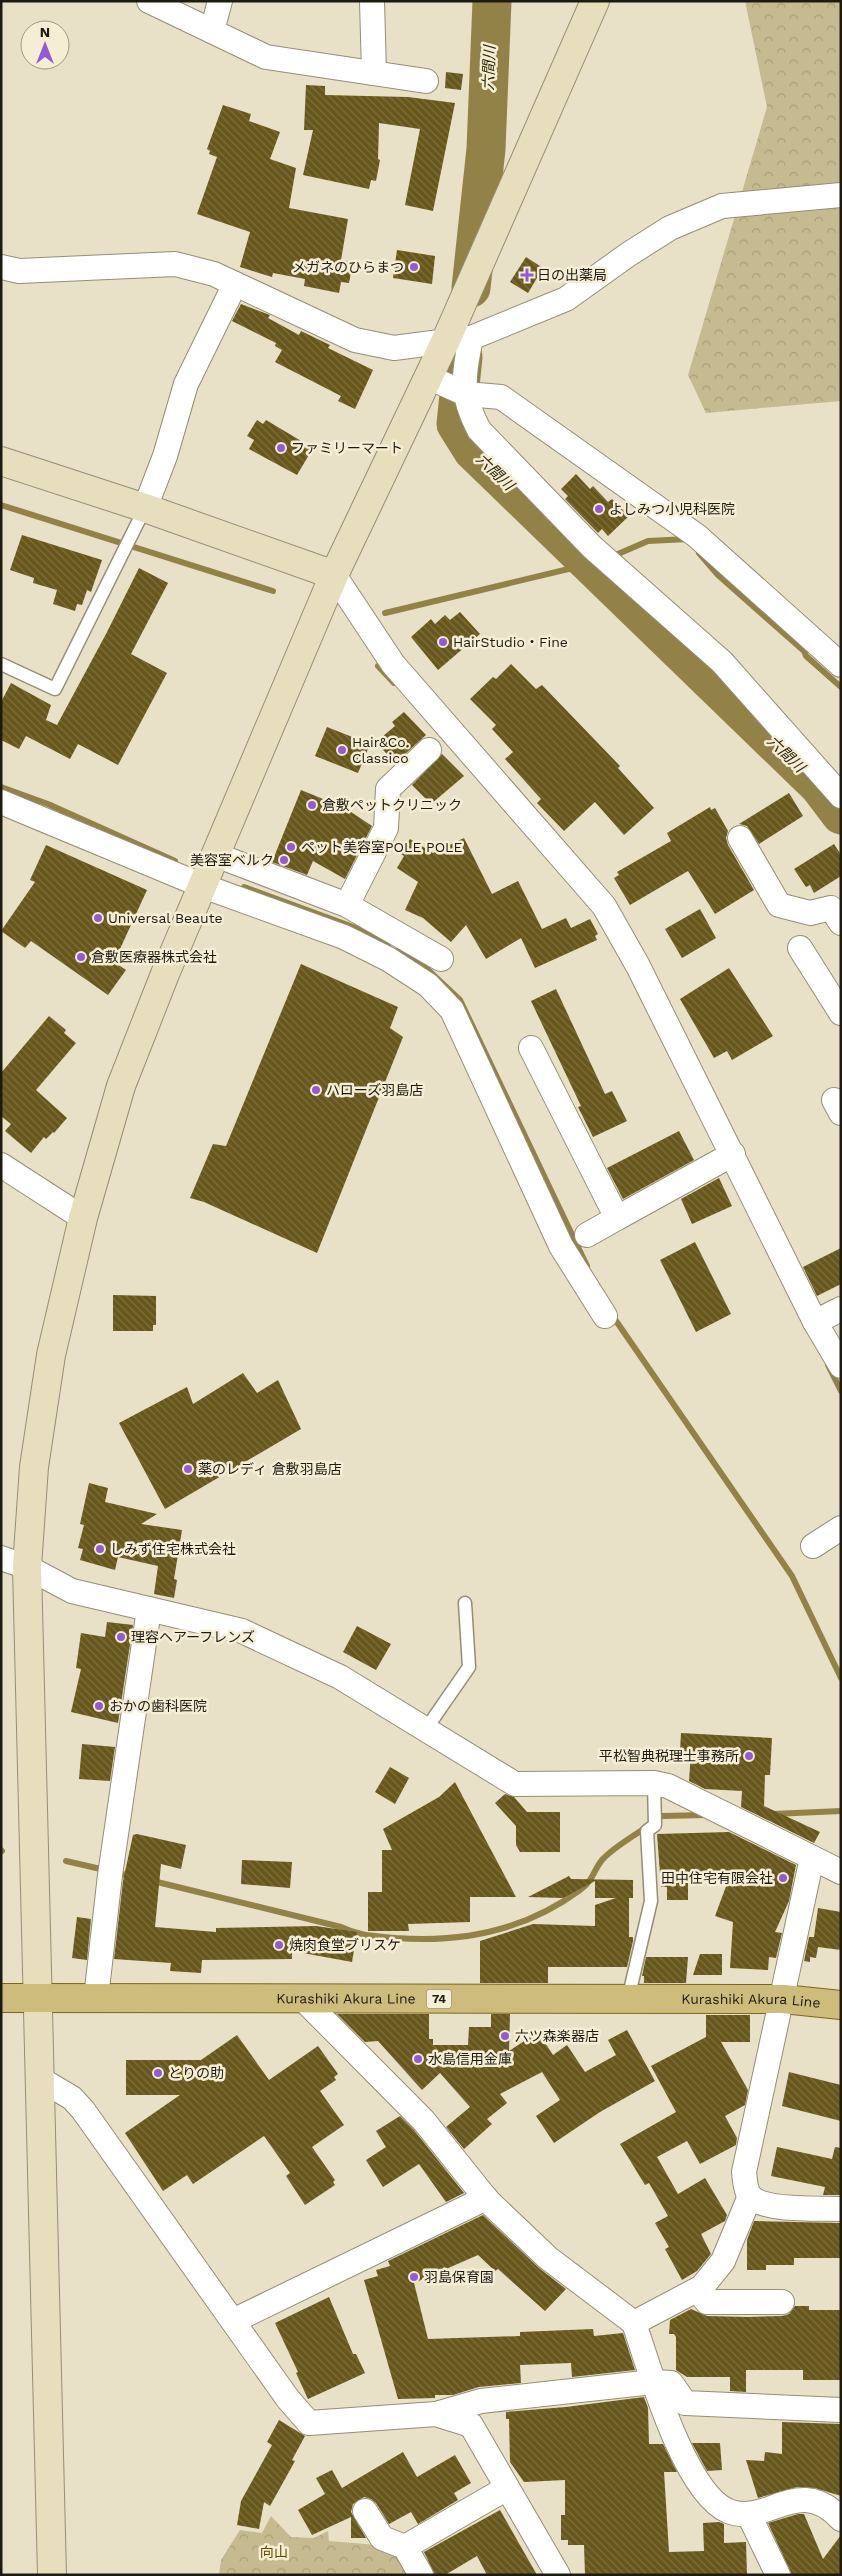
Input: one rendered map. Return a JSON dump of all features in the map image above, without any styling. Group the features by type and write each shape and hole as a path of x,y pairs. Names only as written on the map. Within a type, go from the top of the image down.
{"main road":[{"name":"Kurashiki Akura Line","path":"1,1998 783,1999 841,2005"}],"street":[{"path":"149,1 266,57 426,81"},
{"path":"212,31 220,1"},
{"path":"372,1 374,73"},
{"path":"52,2575 27,1567 34,1467 51,1354 83,1218 121,1086 334,575 428,378 459,339 595,1"},
{"path":"1,267 19,271 175,264 214,274 355,340 394,348 459,339 566,299 629,254 670,228 722,206 841,195"},
{"path":"145,508 166,456 186,384 235,284"},
{"path":"459,339 468,409 479,430 592,547 722,662 841,796"},
{"path":"428,378 466,394 501,397 689,530 841,665"},
{"path":"1,461 145,508 334,575 393,664 604,906 638,966 727,1158 841,1366"},
{"path":"347,904 386,828 388,789 429,750"},
{"path":"1,802 203,886 344,937 388,959 428,985 452,1010 561,1246 605,1316"},
{"path":"740,838 779,905 810,913 831,908 841,923"},
{"path":"216,855 347,904 441,959"},
{"path":"800,948 841,1014"},
{"path":"530,1048 617,1218"},
{"path":"587,1235 727,1158"},
{"path":"1,1165 83,1218"},
{"path":"816,1322 841,1309"},
{"path":"813,1546 841,1528"},
{"path":"1,1558 27,1567 72,1591 242,1631 340,1677 515,1784 654,1783 668,1786 841,1872"},
{"path":"96,1998 111,1871 149,1609"},
{"path":"812,1858 783,1999 744,2172 746,2187 750,2196 764,2205 841,2209"},
{"path":"302,1998 424,2121 486,2198 548,2258 634,2323 652,2382 686,2461 706,2495 727,2510 749,2515 792,2500 810,2501 830,2508 841,2519"},
{"path":"40,2079 72,2098 83,2110 288,2399 309,2423 436,2414 480,2401 652,2382 671,2383 685,2403 841,2410"},
{"path":"634,2323 662,2310 702,2287 723,2261 750,2196"},
{"path":"233,2321 486,2198"},
{"path":"697,2290 707,2302 782,2302"},
{"path":"436,2414 471,2425 558,2575"},
{"path":"405,2547 507,2488"},
{"path":"365,2511 382,2538 405,2547 421,2575"},
{"path":"749,2515 778,2575"}],"lane":[{"path":"1,664 56,689 145,508"},
{"path":"426,1730 468,1667 465,1603"},
{"path":"628,1999 651,1901 647,1831 655,1820 654,1783"}],"green space":[{"path":"745,1 841,1 841,401 706,413 688,375 767,107"},
{"name":"向山","path":"271,2516 291,2537 314,2538 328,2531 329,2541 377,2545 401,2557 411,2575 219,2575 221,2560 240,2530 262,2533"}],"building":[{"path":"446,72 463,74 461,90 445,88"},
{"path":"306,85 325,86 325,95 408,97 455,103 433,211 405,205 420,129 379,123 378,159 380,160 376,181 371,180 369,189 303,175 313,130 304,130"},
{"path":"223,105 251,114 249,121 280,132 270,159 296,168 289,208 348,219 341,260 353,262 349,283 341,282 339,293 304,286 305,279 273,273 272,277 240,267 250,232 197,214 217,157 209,154 210,151 207,149"},
{"name":"メガネのひらまつ","path":"397,250 435,256 432,284 393,278"},
{"name":"日の出薬局","path":"526,257 543,268 528,293 510,282"},
{"path":"241,304 270,315 268,318 299,335 301,331 330,345 328,348 373,370 355,409 338,401 341,396 275,362 282,350 275,346 276,343 232,321"},
{"name":"ファミリーマート","path":"257,420 263,424 266,420 313,448 297,475 249,449 254,440 247,436"},
{"name":"よしみつ小児科医院","path":"576,474 590,489 593,486 608,502 612,499 629,516 608,536 602,529 598,533 565,499 568,496 561,489"},
{"path":"22,535 102,560 91,592 87,590 82,605 77,604 75,611 53,604 57,590 33,583 34,578 10,570"},
{"path":"139,568 168,583 131,654 167,673 118,765 78,744 70,759 26,736 19,749 1,740 1,702 11,683 51,705 46,720 57,725"},
{"name":"HairStudio・Fine","path":"460,612 480,634 438,670 411,637 431,619 435,624 445,615 450,620"},
{"path":"511,664 536,689 542,685 620,766 618,768 654,808 624,835 595,802 564,831 537,803 541,799 505,759 513,752 492,729 496,725 470,699 493,677 496,679"},
{"path":"404,712 426,735 395,763 376,742 395,726 392,722"},
{"name":"Hair&Co. Classico","path":"327,727 370,744 358,773 315,756"},
{"path":"442,754 464,776 431,804 412,785"},
{"path":"301,790 345,808 372,826 345,879 313,861 307,875 272,862"},
{"path":"789,793 803,816 759,844 747,826 739,824"},
{"path":"710,807 711,810 715,808 728,831 726,838 728,845 754,890 715,914 688,871 630,905 614,878 619,875 617,872 671,841 667,833"},
{"path":"464,838 492,894 518,881 542,929 566,918 571,928 590,919 598,934 595,936 597,940 535,968 521,938 486,959 466,925 451,942 423,918 405,910 418,882 397,868 404,856 401,854 410,839 433,853"},
{"path":"834,844 841,855 841,876 814,893 810,885 806,887 794,869"},
{"path":"46,845 147,890 114,962 126,970 108,995 31,941 25,948 1,931 35,882 30,880"},
{"path":"700,909 716,938 682,958 665,929"},
{"name":"ハローズ羽島店","path":"301,964 398,1007 390,1028 403,1037 317,1253 204,1202 190,1198 213,1144 226,1146"},
{"path":"729,968 773,1036 732,1060 727,1051 714,1058 680,999"},
{"path":"556,989 605,1094 612,1091 627,1121 593,1137 578,1107 581,1106 531,1001"},
{"path":"49,1016 66,1030 64,1033 76,1043 36,1090 67,1118 54,1133 46,1139 44,1137 31,1153 5,1131 11,1124 1,1116 1,1073"},
{"path":"679,1131 694,1160 623,1199 607,1168"},
{"path":"719,1178 732,1206 692,1224 681,1199"},
{"path":"695,1242 731,1314 696,1332 660,1260"},
{"path":"841,1248 841,1284 817,1296 803,1267"},
{"path":"113,1295 156,1296 156,1325 153,1325 153,1331 113,1331"},
{"name":"薬のレディ 倉敷羽島店","path":"243,1373 257,1393 278,1380 301,1429 165,1509 119,1423 187,1387 193,1404"},
{"path":"89,1483 108,1488 105,1502 157,1514 141,1524 182,1530 174,1579 177,1580 174,1598 154,1594 158,1566 118,1557 115,1570 80,1560 83,1549 78,1548 84,1525 80,1524"},
{"path":"107,1622 133,1625 118,1723 71,1712 81,1669 76,1668 81,1633 105,1637"},
{"path":"357,1626 391,1644 376,1670 343,1652"},
{"path":"681,1733 772,1738 770,1775 765,1775 764,1806 820,1832 814,1843 741,1807 742,1791 705,1789 689,1781 691,1752 680,1751"},
{"path":"82,1744 115,1747 110,1781 79,1779"},
{"path":"390,1767 409,1778 395,1804 375,1792"},
{"path":"455,1782 516,1897 470,1897 470,1922 408,1924 409,1931 368,1931 368,1892 382,1892 382,1850 392,1850 383,1829 439,1797"},
{"path":"505,1794 514,1797 527,1812 560,1812 560,1852 520,1852 516,1845 516,1826 495,1803"},
{"path":"729,1832 796,1865 789,1901 775,1932 782,1933 776,1958 769,1957 768,1970 730,1968 733,1922 715,1916 731,1873 688,1873 688,1900 667,1900 667,1887 661,1887 657,1834"},
{"path":"137,1834 186,1845 181,1869 161,1864 155,1927 216,1932 216,1928 316,1926 357,1932 352,1962 292,1951 292,1959 202,1960 201,1973 170,1971 171,1963 114,1959 123,1881 133,1835"},
{"path":"242,1860 292,1862 290,1888 241,1884"},
{"path":"569,1876 571,1879 633,1880 633,1898 629,1898 629,1937 633,1937 633,1941 627,1967 548,1967 548,1983 480,1983 480,1941 533,1924 595,1926 595,1905 616,1898 595,1898 595,1881 563,1898 528,1897"},
{"path":"818,1908 841,1912 841,1950 818,1947 816,1958 810,1957 810,1962 804,1961 809,1937 814,1937"},
{"path":"77,1917 91,1919 87,1960 72,1958"},
{"path":"700,1954 722,1954 722,1975 693,1975"},
{"path":"646,1957 688,1957 686,1983 644,1983 644,1976 642,1976"},
{"path":"337,2014 429,2014 429,2039 433,2039 433,2045 468,2045 469,2027 491,2027 491,2014 510,2014 509,2051 538,2032 553,2055 567,2045 585,2072 616,2055 608,2040 627,2030 655,2081 600,2112 554,2143 536,2116 560,2100 542,2072 500,2094 507,2103 487,2119 492,2124 464,2149 446,2127 470,2107 440,2073 422,2090 378,2041 365,2042"},
{"path":"706,2015 750,2015 750,2042 721,2042 748,2090 745,2105 725,2116 737,2138 736,2145 700,2164 687,2141 657,2157 678,2194 705,2178 727,2215 725,2221 701,2234 711,2254 697,2271 682,2280 665,2249 669,2247 655,2223 668,2216 649,2183 645,2185 620,2144 676,2112 651,2066 706,2037"},
{"path":"237,2035 269,2080 318,2046 338,2074 334,2077 336,2080 320,2091 344,2125 312,2147 335,2180 333,2182 335,2185 305,2205 286,2176 290,2173 264,2136 193,2184 187,2175 163,2191 125,2133 180,2095 126,2095 126,2060 201,2060"},
{"path":"789,2072 841,2085 841,2121 782,2106"},
{"path":"400,2116 414,2130 464,2193 446,2202 419,2164 383,2187 366,2160 386,2147 376,2131"},
{"path":"777,2147 832,2159 835,2147 841,2148 841,2195 823,2195 825,2187 771,2176"},
{"path":"483,2215 539,2268 566,2289 545,2311 498,2269 495,2271 478,2255 414,2283 428,2339 520,2336 520,2332 593,2329 594,2336 623,2333 635,2370 572,2377 571,2363 520,2365 521,2383 479,2387 453,2395 435,2395 435,2398 398,2399 364,2280 378,2276 376,2270 390,2266 388,2261"},
{"path":"754,2221 841,2223 841,2258 794,2258 794,2265 766,2265 766,2270 747,2270 747,2240"},
{"path":"329,2297 353,2354 356,2354 365,2373 308,2399 296,2373 298,2372 275,2323"},
{"path":"795,2306 809,2306 809,2310 841,2310 841,2380 803,2380 803,2370 746,2370 746,2392 730,2391 730,2377 687,2377 676,2370 676,2337 674,2334 669,2334 670,2320 691,2309 707,2316 782,2316 789,2314"},
{"path":"644,2397 648,2408 649,2444 663,2444 677,2472 664,2472 669,2552 704,2551 703,2523 719,2522 724,2524 724,2543 746,2542 747,2575 585,2575 584,2545 568,2545 568,2540 561,2540 561,2515 565,2515 565,2480 524,2482 510,2462 509,2419 506,2419 506,2412 566,2407"},
{"path":"279,2420 305,2436 292,2460 295,2461 270,2506 264,2502 259,2529 237,2525 241,2501 272,2445 267,2442"},
{"path":"782,2422 841,2424 841,2496 815,2488 797,2487 758,2498 746,2460 764,2461 765,2452 782,2454"},
{"path":"692,2443 720,2443 722,2470 707,2471"},
{"path":"403,2452 417,2477 455,2455 471,2483 454,2493 458,2500 418,2524 411,2512 389,2524 376,2503 364,2497 353,2504 351,2512 366,2538 351,2538 351,2517 312,2535 298,2510 325,2494 316,2478 332,2470 342,2488"},
{"path":"500,2510 537,2575 487,2575 477,2556 445,2575 435,2575 424,2552"},
{"path":"804,2514 823,2559 841,2535 841,2575 792,2575 768,2523"}],"waterway":[{"name":"六間川","path":"471,288 486,149 492,1"},
{"name":"六間川","path":"463,357 456,424 473,451 819,786 841,815"},
{"path":"1,505 273,591"},
{"path":"611,557 648,541 688,539"},
{"path":"699,553 718,575 804,651 806,656 841,687"},
{"path":"385,613 602,561"},
{"path":"378,666 394,683"},
{"path":"1,787 48,804 175,861"},
{"path":"244,887 356,928 388,946"},
{"path":"397,951 427,969 460,1000 587,1266"},
{"path":"612,1315 792,1576 841,1678"},
{"path":"828,1365 841,1391"},
{"path":"773,1814 841,1811"},
{"path":"656,1820 662,1816 707,1815"},
{"path":"153,1881 341,1927 361,1934 421,1939 469,1936 515,1924 559,1904 584,1887 606,1855 648,1826"},
{"path":"66,1861 131,1876"}],"place":[{"name":"メガネのひらまつ","path":"414,267"},
{"name":"日の出薬局","path":"527,275"},
{"name":"ファミリーマート","path":"281,448"},
{"name":"よしみつ小児科医院","path":"599,509"},
{"name":"HairStudio・Fine","path":"443,642"},
{"name":"Hair&Co. Classico","path":"342,750"},
{"name":"倉敷ペットクリニック","path":"312,805"},
{"name":"ペット美容室POLE POLE","path":"291,847"},
{"name":"美容室ベルク","path":"284,860"},
{"name":"Universal Beaute","path":"98,918"},
{"name":"倉敷医療器株式会社","path":"81,957"},
{"name":"ハローズ羽島店","path":"316,1090"},
{"name":"薬のレディ 倉敷羽島店","path":"188,1469"},
{"name":"しみず住宅株式会社","path":"100,1549"},
{"name":"理容ヘアーフレンズ","path":"121,1637"},
{"name":"おかの歯科医院","path":"99,1706"},
{"name":"平松智典税理士事務所","path":"749,1756"},
{"name":"田中住宅有限会社","path":"783,1878"},
{"name":"焼肉食堂ブリスケ","path":"279,1945"},
{"name":"六ツ森楽器店","path":"505,2036"},
{"name":"水島信用金庫","path":"418,2059"},
{"name":"とりの助","path":"158,2073"},
{"name":"羽島保育園","path":"414,2277"}]}
